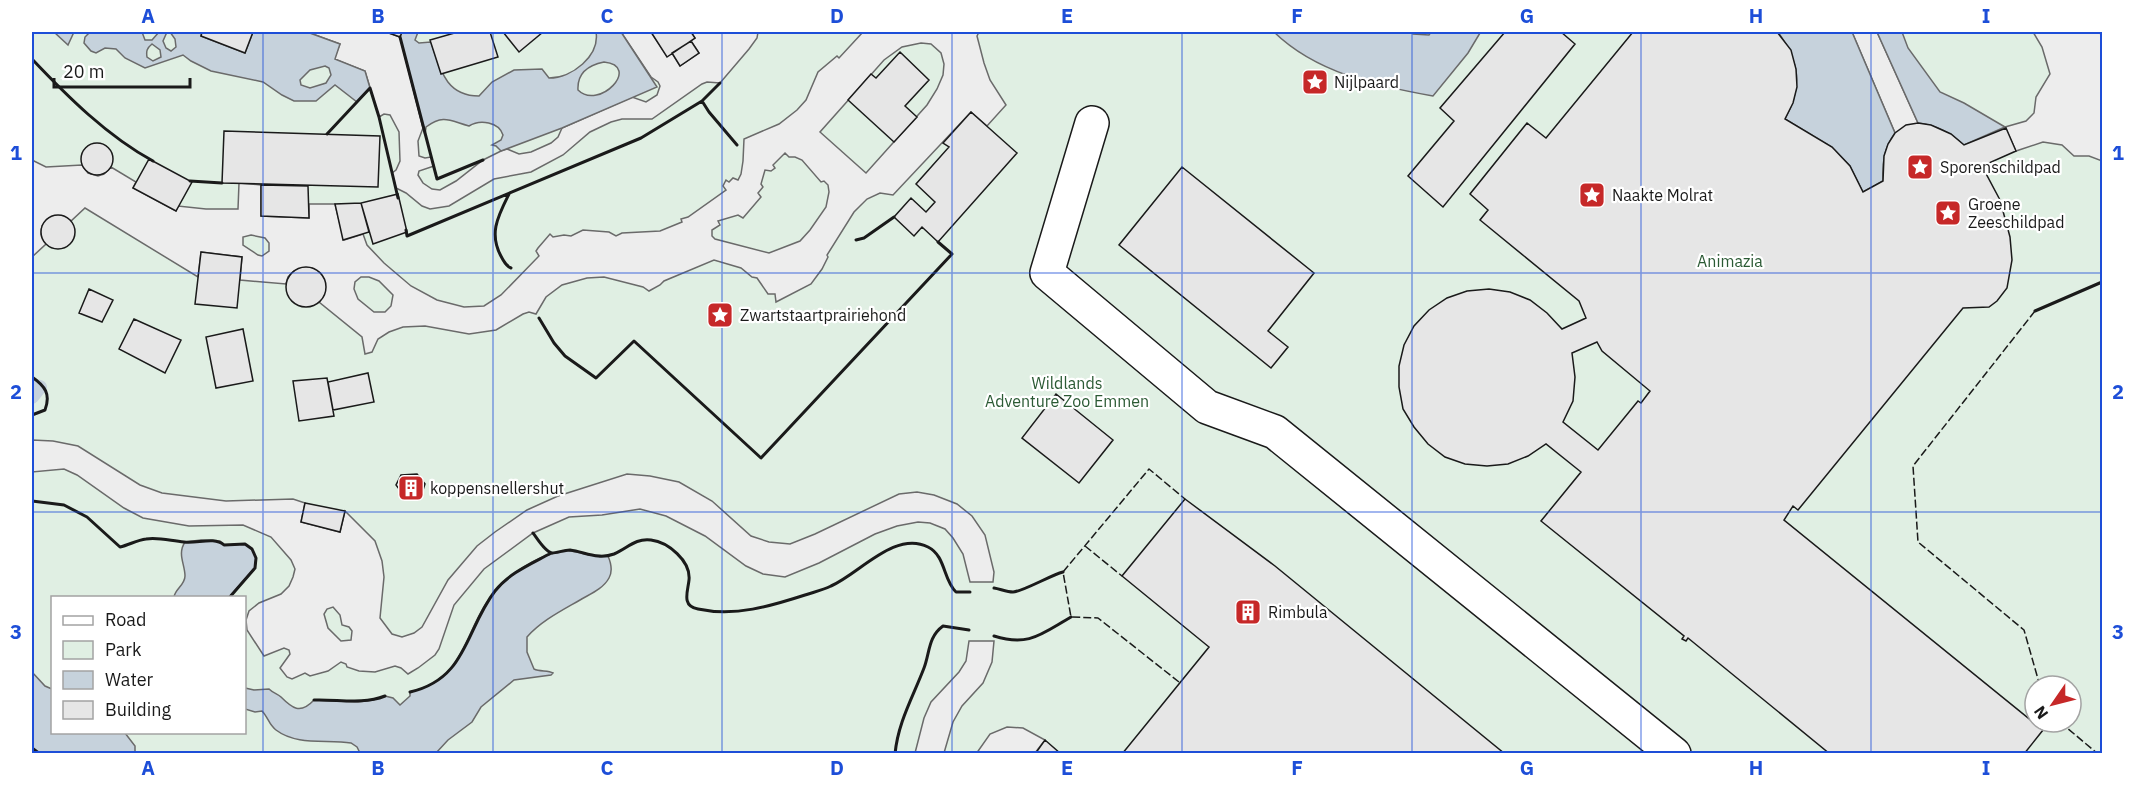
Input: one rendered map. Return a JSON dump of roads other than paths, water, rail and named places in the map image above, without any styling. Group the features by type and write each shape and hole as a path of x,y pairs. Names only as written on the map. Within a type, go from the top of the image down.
{"lane":[{"path":"1092,123 1047,273 1208,407 1275,432 1674,753"}],"water":[{"path":"54,32 74,32 68,45"},
{"path":"142,32 145,40 152,40 159,32 167,32 163,41 166,48 171,51 176,47 175,39 170,32 202,32 201,36 245,53 253,32 307,32 340,44 335,59 365,71 370,88 357,102 335,85 316,101 294,101 263,82 211,71 183,55 145,68 125,58 116,49 105,48 96,53 84,43 89,33","holes":["152,44 160,50 161,57 153,61 147,57 147,50","325,66 329,68 331,75 326,83 310,88 301,85 300,80 310,70"]},
{"path":"402,32 418,32 415,40 419,43 431,42 441,71 451,86 468,95 479,96 492,82 514,70 542,69 549,78 567,74 583,64 589,57 594,49 596,32 621,32 657,87 562,128 501,151 492,145 501,140 503,135 498,127 489,123 469,126 443,120 426,127 425,135 400,37","holes":["604,62 615,65 619,71 618,78 605,91 596,95 587,95 578,90 582,74 593,65"]},
{"path":"1274,32 1412,32 1429,35 1431,32 1480,33 1468,53 1433,96 1390,88 1328,68 1291,46"},
{"path":"1778,32 1852,32 1895,133 1884,156 1883,181 1863,192 1850,166 1832,147 1785,119 1795,96 1796,75 1791,54"},
{"path":"1877,32 1902,32 1908,48 1940,92 2005,127 1964,145 1943,130 1918,123"},
{"path":"201,540 220,541 225,545 245,544 252,549 256,558 255,568 230,596 174,596 185,579 181,555 185,542"},
{"path":"567,550 608,556 611,573 600,588 552,617 527,637 527,652 534,669 553,673 514,680 481,707 472,722 448,740 436,753 360,753 351,743 293,738 274,728 262,711 246,709 246,688 269,689 293,707 300,709 314,700 358,702 385,696 393,698 400,705 410,696 410,692 441,678 451,668 487,602 502,584 522,568"},
{"path":"32,672 45,686 51,689 51,734 126,734 135,746 135,753 32,753"}],"waterway":[{"path":"32,385 40,387 32,397"}],"place":[{"name":"Nijlpaard","path":"1315,82"},
{"name":"Sporenschildpad","path":"1920,167"},
{"name":"Naakte Molrat","path":"1592,195"},
{"name":"Groene Zeeschildpad","path":"1948,213"},
{"name":"Zwartstaartprairiehond","path":"720,315"},
{"name":"koppensnellershut","path":"411,488"},
{"name":"Rimbula","path":"1248,612"}],"park label":[{"name":"Animazia","path":"1730,261"},
{"name":"Wildlands Adventure Zoo Emmen","path":"1067,392"}]}
